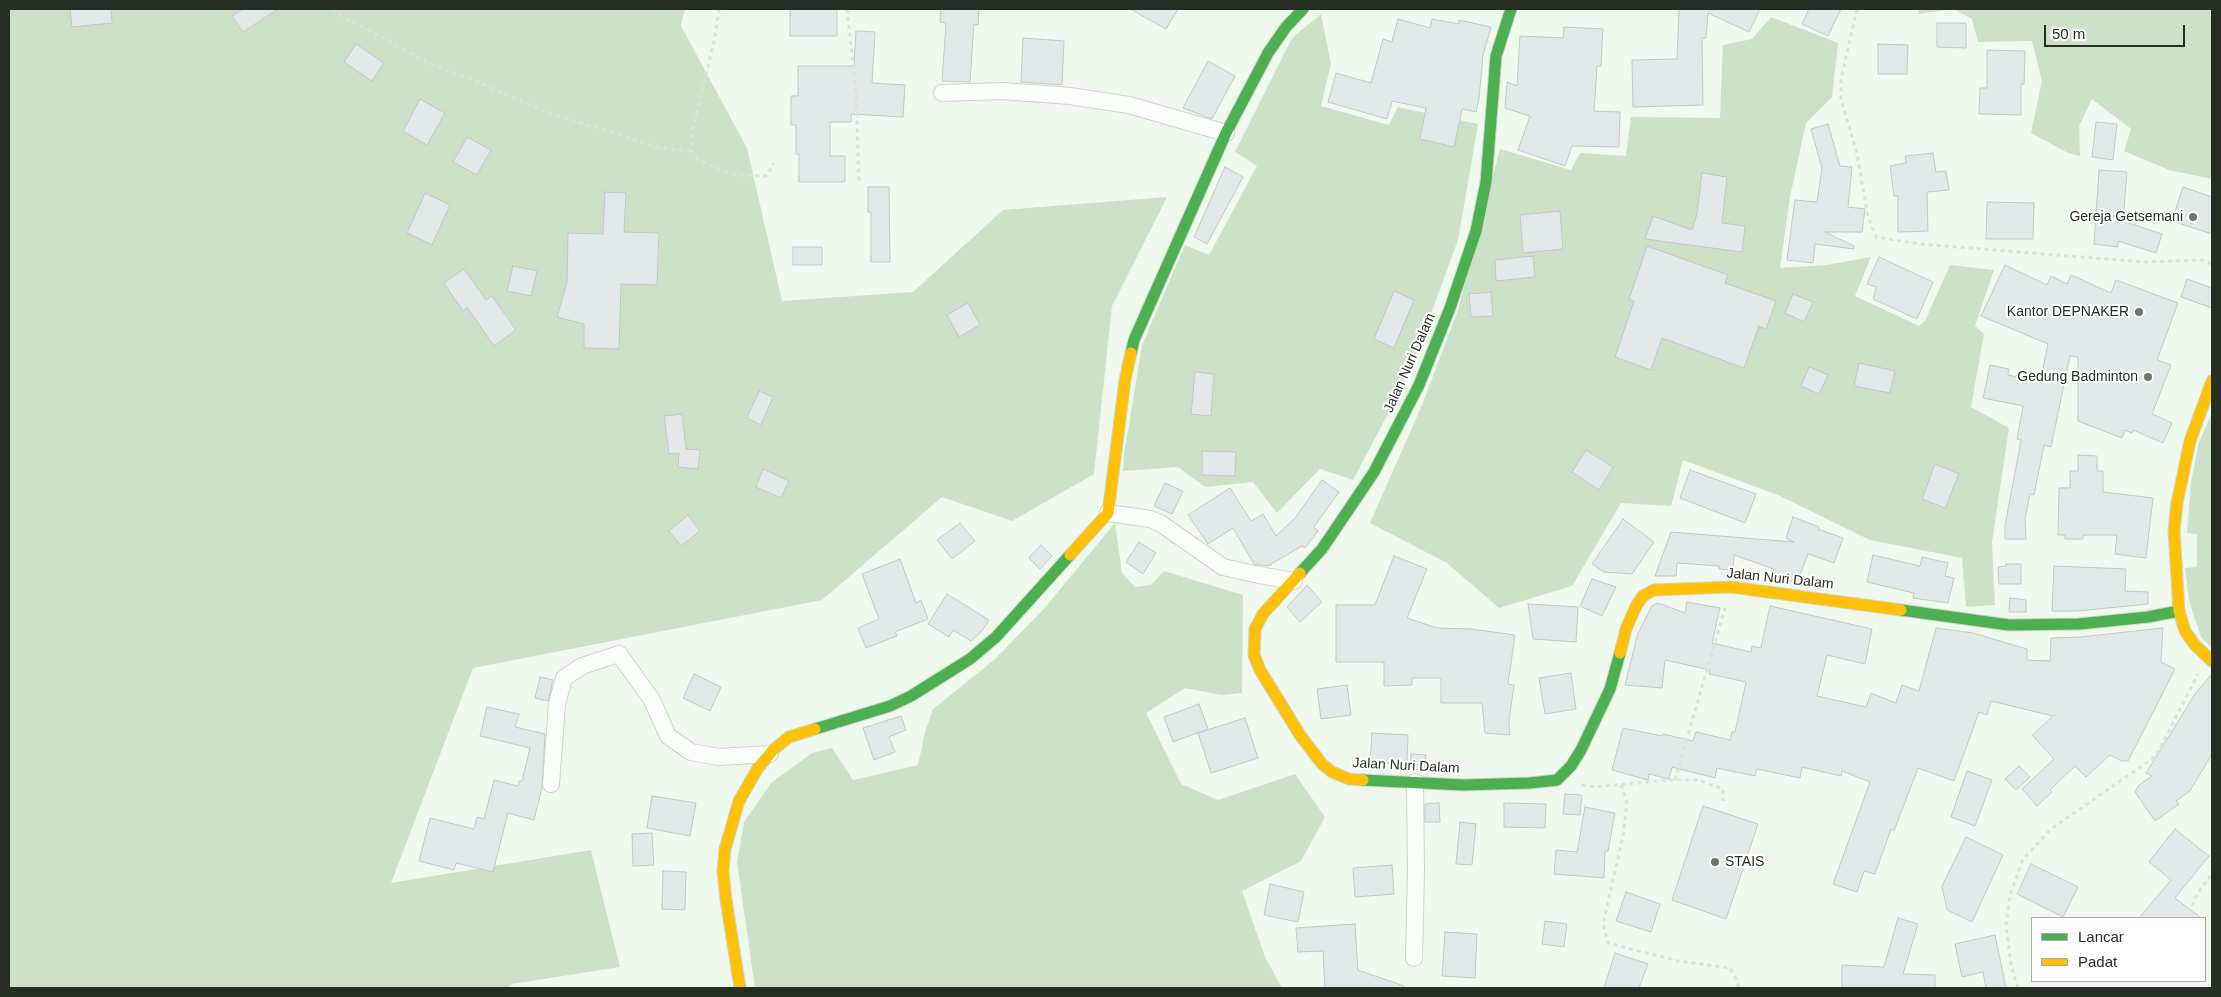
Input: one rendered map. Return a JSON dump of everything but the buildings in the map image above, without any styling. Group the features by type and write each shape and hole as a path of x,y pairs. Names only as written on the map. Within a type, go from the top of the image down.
{"street":[{"path":"740,988 726,900 724,871 725,849 739,801 758,768 789,737 890,706 911,696 970,659 996,637 1108,513 1124,389 1134,340 1226,133 1268,53 1286,27 1303,9"},
{"name":"Jalan Nuri Dalam","path":"1511,9 1496,56 1486,182 1476,231 1450,308 1419,385 1374,472 1322,548 1263,614 1255,629 1254,655 1260,670 1314,754 1332,772 1348,779 1464,785 1557,780 1571,766 1582,750 1604,703 1610,689 1626,629 1636,606 1643,596 1654,590 1731,587 2009,625 2079,624 2178,612"},
{"path":"942,93 1002,91 1070,96 1129,104 1226,133"},
{"path":"2209,659 2185,630 2178,612 2174,530 2177,503 2190,441 2212,381"},
{"path":"1108,513 1150,519 1160,523 1223,567 1259,576 1294,581"},
{"path":"551,784 557,704 564,678 582,666 619,654 652,700 668,736 691,752 719,757 770,754"},
{"path":"1414,958 1416,871 1415,782"}],"path":[{"path":"333,9 342,16 431,64 471,78 547,112 661,148 692,150"},
{"path":"719,9 715,37 692,134 692,150 698,160 735,175 766,176 774,163"},
{"path":"847,9 856,92 859,183"},
{"path":"1857,9 1841,80 1841,99 1857,154 1868,217 1876,237 1920,244 2032,251 2144,262 2202,260 2212,264"},
{"path":"1675,780 1731,587"},
{"path":"2018,988 2011,965 2006,926 2010,895 2023,860 2052,829 2156,756 2209,659"},
{"path":"1557,780 1595,787 1675,780 1699,780 1723,789 1723,801"},
{"path":"1621,785 1627,803 1623,836 1603,924 1608,943 1678,961 1730,968 1738,983 1738,988"},
{"path":"2192,906 2197,894 2212,874"}],"green space":[{"path":"9,9 685,9 681,26 747,148 782,301 913,292 1003,210 1167,197 1112,306 1094,474 1012,521 942,497 822,600 473,668 391,883 591,850 620,967 512,984 508,988 9,988"},
{"path":"1918,9 1954,9 1918,14"},
{"path":"1954,9 2212,9 2212,179 2169,170 2124,151 2131,129 2092,99 2079,126 2080,156 2068,153 2031,133 2042,81 2032,41 1978,42 1972,19"},
{"path":"1321,14 1331,64 1321,106 1389,125 1398,107 1478,124 1458,240 1408,376 1353,480 1320,469 1277,513 1253,482 1205,487 1178,467 1123,471 1124,455 1142,345 1185,245 1209,255 1257,166 1235,152 1292,38"},
{"path":"1771,17 1838,43 1832,97 1806,123 1790,197 1780,268 1826,265 1871,257 1855,296 1919,326 1925,321 1950,265 1994,270 1975,326 1984,334 1971,407 2009,428 1992,542 1995,605 1966,607 1962,558 1870,540 1778,495 1683,460 1671,506 1621,503 1572,586 1499,608 1447,563 1370,523 1422,405 1458,310 1500,149 1571,170 1580,153 1626,156 1631,117 1720,118 1723,45 1752,39"},
{"path":"2212,413 2212,648 2201,637 2189,600 2185,568 2197,567 2197,534 2187,533 2191,482 2199,442"},
{"path":"1115,523 1122,573 1135,587 1151,585 1164,571 1243,595 1242,693 1221,695 1185,688 1146,713 1181,784 1218,800 1295,774 1325,817 1301,861 1242,891 1265,957 1282,988 755,988 737,862 744,822 771,783 812,753 832,748 853,780 918,765 925,732 933,709 994,660 1042,611"}],"traffic: fast":[{"path":"1131,353 1134,340 1226,133 1268,53 1286,27 1303,9"},
{"path":"1300,573 1322,549 1374,472 1419,385 1450,308 1476,231 1486,182 1496,56 1511,9"},
{"path":"815,729 890,706 911,696 970,659 996,637 1070,555"},
{"path":"1901,610 2009,625 2079,624 2148,617 2179,611"},
{"path":"1363,780 1463,785 1530,783 1557,780 1571,766 1581,750 1610,689 1620,653"}],"traffic: slow":[{"path":"1070,555 1108,513 1125,380 1131,353"},
{"path":"2212,381 2190,441 2177,503 2174,530 2179,611 2185,631 2195,645 2212,661"},
{"path":"1300,573 1263,614 1255,629 1254,655 1260,670 1300,735 1322,764 1332,772 1349,779 1363,780"},
{"path":"1620,653 1626,629 1636,606 1643,596 1654,590 1731,587 1901,610"},
{"path":"740,988 726,900 723,871 725,849 739,801 758,768 773,750 789,737 815,729"}],"place":[{"name":"Gereja Getsemani","path":"2193,217"},
{"name":"Kantor DEPNAKER","path":"2139,312"},
{"name":"Gedung Badminton","path":"2148,377"},
{"name":"STAIS","path":"1715,862"}]}
